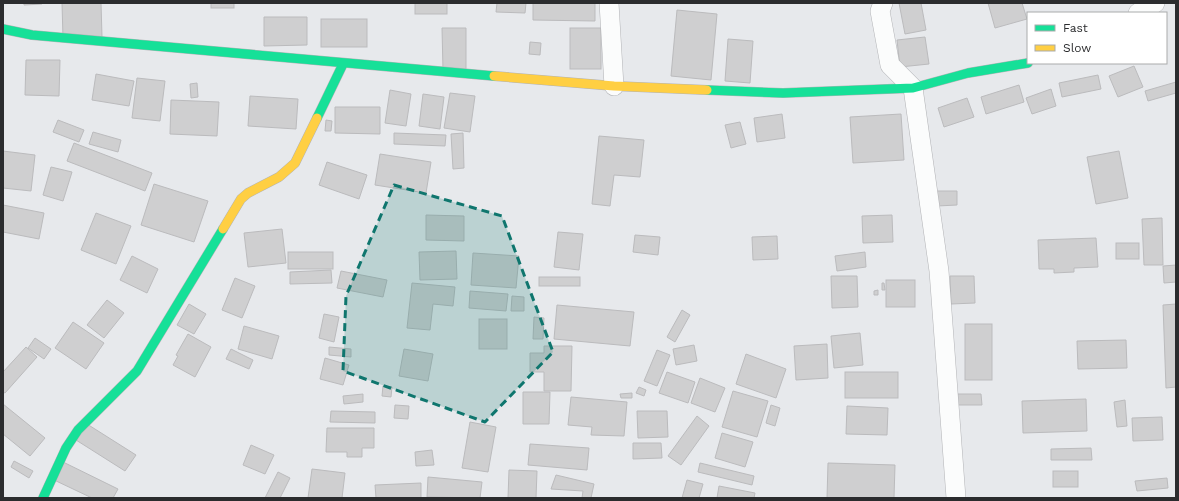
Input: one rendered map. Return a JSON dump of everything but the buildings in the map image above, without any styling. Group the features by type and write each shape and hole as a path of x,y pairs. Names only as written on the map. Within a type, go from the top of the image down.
{"street":[{"path":"609,3 614,86"},
{"path":"883,3 880,12 890,65 913,88 940,271 956,498"},
{"path":"1140,12 1155,3"},
{"path":"3,29 32,35 343,64 614,86 783,93 913,88 968,73 1027,63"},
{"path":"43,498 66,448 78,430 137,370 241,199 248,193 279,177 295,163 343,64"}],"highlighted area":[{"path":"394,185 502,216 553,352 485,422 343,371 346,296"}],"traffic: fast":[{"path":"3,29 32,35 494,76"},
{"path":"707,90 783,93 913,88 968,73 1027,63"},
{"path":"317,118 343,64"},
{"path":"43,498 66,448 78,430 137,371 223,229"}],"traffic: slow":[{"path":"494,76 614,86 707,90"},
{"path":"223,229 241,199 248,193 279,177 295,163 317,118"}]}
